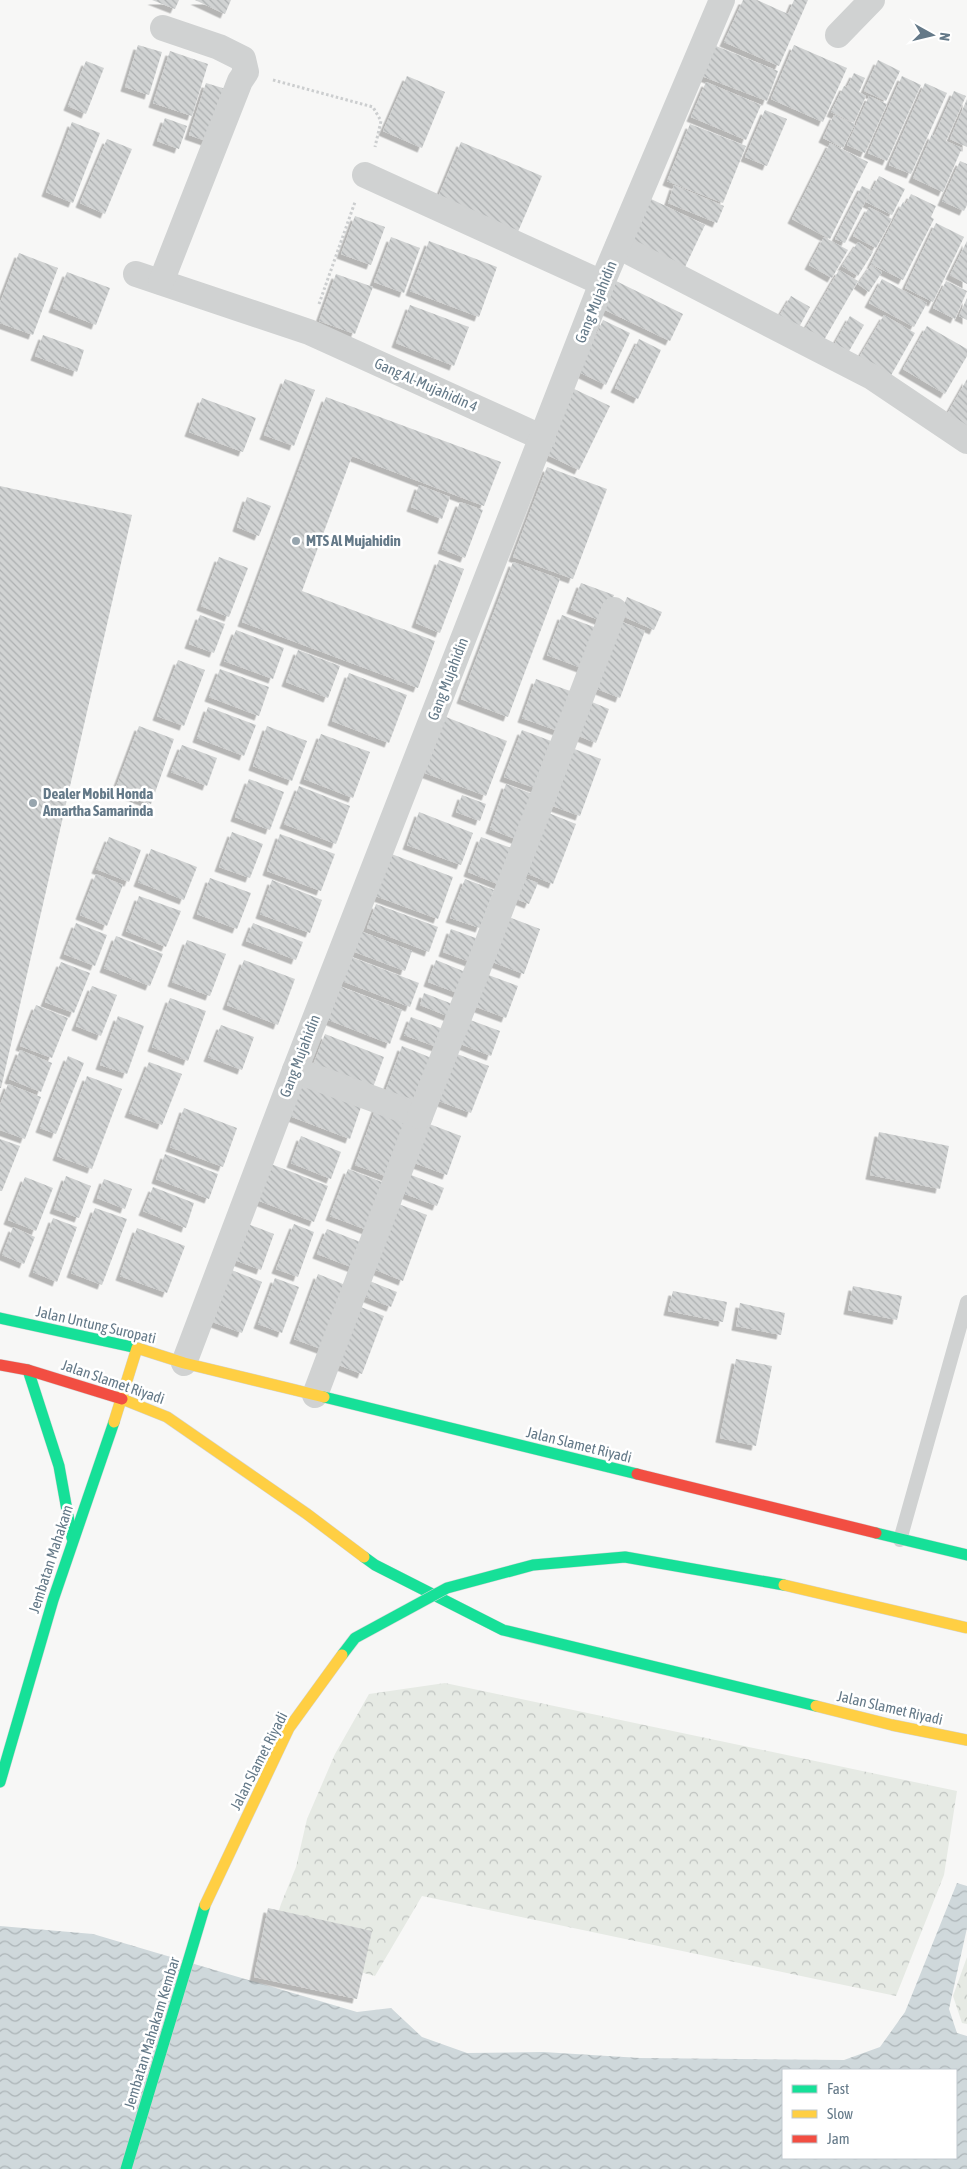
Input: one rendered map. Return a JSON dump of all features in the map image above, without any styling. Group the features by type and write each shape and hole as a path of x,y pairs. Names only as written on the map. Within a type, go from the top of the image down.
{"main road":[{"name":"Jalan Untung Suropati","path":"0,1318 136,1348 184,1363"},
{"name":"Jembatan Mahakam","path":"0,1782 53,1600 122,1399 136,1348"},
{"name":"Jalan Slamet Riyadi","path":"184,1363 967,1555"},
{"path":"0,1365 28,1370 59,1466 73,1539"},
{"name":"Jalan Slamet Riyadi","path":"28,1370 122,1399 167,1417 307,1514 375,1566 503,1630 892,1725 967,1740"},
{"name":"Jalan Slamet Riyadi","path":"206,1905 289,1728 356,1638 447,1588 532,1565 625,1558 786,1585 967,1628"},
{"name":"Jembatan Mahakam Kembar","path":"126,2169 206,1905"}],"street":[{"name":"Gang Mujahidin","path":"184,1363 295,1070 602,283 722,0"},
{"path":"838,34 872,0"},
{"path":"161,282 240,81 246,72 243,59 219,47 163,28"},
{"path":"365,175 602,283"},
{"path":"618,246 872,377 967,441"},
{"name":"Gang Al-Mujahidin 4","path":"136,274 309,332 543,438"},
{"path":"315,1395 614,610"},
{"path":"295,1070 420,1116"}],"lane":[{"path":"900,1540 967,1302"}],"green space":[{"path":"445,1683 957,1791 944,1875 896,1996 422,1896 375,1976 267,1947 296,1867 307,1819 335,1754 369,1694"},
{"path":"967,1957 967,2024 962,2023 953,1996"}],"water":[{"path":"957,1883 967,1886 967,1928 949,2009 957,2033 967,2036 967,2169 0,2169 0,1926 93,1934 357,2012 391,2008 422,2037 467,2053 543,2052 640,2058 844,2060 880,2047 905,2012"}],"building":[{"path":"152,0 179,0 175,9"},
{"path":"195,0 231,0 225,14"},
{"path":"743,0 757,0 788,14 794,0 808,0 779,66 724,42"},
{"path":"711,44 778,71 767,101 699,75"},
{"path":"138,45 162,52 149,95 125,87"},
{"path":"794,45 847,68 823,122 771,99"},
{"path":"170,51 208,64 192,116 153,103"},
{"path":"878,60 900,71 886,101 864,91"},
{"path":"86,61 104,68 86,114 68,106"},
{"path":"854,73 865,78 859,92 866,96 854,123 831,112 844,86 847,87"},
{"path":"407,76 445,92 422,148 383,131"},
{"path":"902,76 921,85 887,161 868,153"},
{"path":"706,82 761,105 746,140 691,117"},
{"path":"206,83 226,89 209,142 189,135"},
{"path":"925,83 947,93 911,174 889,165"},
{"path":"954,91 966,96 946,141 962,148 943,192 913,178 932,134 934,136"},
{"path":"869,96 887,104 865,153 847,145"},
{"path":"967,99 967,147 950,139"},
{"path":"765,110 787,119 767,166 745,157"},
{"path":"834,115 855,124 843,148 823,138"},
{"path":"165,118 187,126 179,149 157,141"},
{"path":"72,122 100,133 73,203 46,192"},
{"path":"690,124 746,146 723,203 667,181"},
{"path":"107,139 132,149 105,214 80,203"},
{"path":"461,142 542,176 517,234 437,200"},
{"path":"830,143 868,162 830,239 792,219"},
{"path":"960,161 967,164 967,205 964,211 942,201"},
{"path":"879,176 905,189 892,215 866,202"},
{"path":"674,185 724,206 717,223 668,203"},
{"path":"862,186 871,190 845,243 835,239"},
{"path":"911,194 936,206 931,217 934,219 903,280 871,264 903,202 906,204"},
{"path":"649,198 705,225 685,267 629,240"},
{"path":"869,207 892,219 876,248 853,236"},
{"path":"355,216 385,227 371,265 341,254"},
{"path":"936,223 964,237 933,302 905,288"},
{"path":"391,237 420,248 404,293 374,282"},
{"path":"824,237 848,250 832,278 809,265"},
{"path":"429,241 497,267 479,317 410,291"},
{"path":"967,241 967,284 950,275"},
{"path":"858,242 873,252 858,276 842,266"},
{"path":"19,253 58,268 33,335 0,323 0,303"},
{"path":"871,265 882,272 869,292 858,284"},
{"path":"839,270 858,281 820,347 801,336"},
{"path":"67,272 110,288 96,325 53,308"},
{"path":"336,274 373,287 355,334 319,321"},
{"path":"882,279 927,303 914,327 869,303"},
{"path":"614,280 683,314 670,341 601,308"},
{"path":"946,281 967,291 955,319 933,308"},
{"path":"791,296 810,307 798,329 778,318"},
{"path":"967,298 967,320 959,316"},
{"path":"410,305 469,327 454,366 396,343"},
{"path":"884,315 915,333 889,379 857,361"},
{"path":"850,316 864,325 844,360 830,352"},
{"path":"603,320 630,333 606,385 579,372"},
{"path":"927,326 967,349 967,356 945,394 903,369"},
{"path":"43,335 84,350 77,372 35,356"},
{"path":"639,339 661,350 638,399 615,388"},
{"path":"285,379 315,390 294,446 264,435"},
{"path":"967,379 967,430 945,418"},
{"path":"572,388 610,406 579,470 541,452"},
{"name":"MTS Al Mujahidin","path":"326,397 501,462 484,506 352,456 302,591 435,641 418,688 242,622"},
{"path":"202,398 256,418 243,452 189,432"},
{"path":"547,467 607,489 573,579 513,557"},
{"path":"419,485 450,497 442,519 411,507"},
{"name":"Dealer Mobil Honda Amartha Samarinda","path":"0,486 132,515 1,1088 0,1088"},
{"path":"247,497 271,506 259,536 237,527"},
{"path":"460,502 483,510 465,558 442,549"},
{"path":"219,557 248,568 229,617 201,606"},
{"path":"439,560 464,569 440,633 416,623"},
{"path":"513,562 560,579 508,717 461,699"},
{"path":"581,583 614,595 604,622 571,609"},
{"path":"627,597 662,612 654,630 620,615"},
{"path":"200,615 225,624 214,653 189,644"},
{"path":"562,615 602,630 587,670 547,655"},
{"path":"617,620 645,631 620,698 592,687"},
{"path":"236,630 284,648 273,679 224,661"},
{"path":"298,650 340,666 328,698 286,682"},
{"path":"178,660 205,670 184,726 157,716"},
{"path":"220,669 269,687 259,716 209,697"},
{"path":"349,673 407,695 389,743 332,721"},
{"path":"536,679 576,693 561,732 522,718"},
{"path":"582,698 609,709 596,743 569,732"},
{"path":"208,707 256,725 244,756 197,738"},
{"path":"446,717 507,741 486,796 425,773"},
{"path":"139,726 174,739 151,804 115,790"},
{"path":"267,726 307,741 292,781 253,766"},
{"path":"522,730 559,744 541,790 504,777"},
{"path":"321,734 370,752 353,798 304,779"},
{"path":"182,745 217,758 207,786 171,772"},
{"path":"569,747 601,759 580,816 547,804"},
{"path":"249,779 284,792 270,830 235,817"},
{"path":"506,784 535,795 518,840 490,829"},
{"path":"299,786 350,806 336,844 284,824"},
{"path":"462,795 486,804 480,821 456,812"},
{"path":"541,810 576,824 553,884 518,870"},
{"path":"419,812 473,833 461,865 407,845"},
{"path":"232,832 263,844 250,878 219,867"},
{"path":"280,834 335,854 321,891 267,871"},
{"path":"109,837 141,850 129,882 96,869"},
{"path":"481,837 514,849 500,885 468,872"},
{"path":"151,849 197,867 184,900 138,882"},
{"path":"386,852 453,877 438,919 370,894"},
{"path":"96,874 123,885 107,926 80,915"},
{"path":"519,876 538,883 529,904 511,897"},
{"path":"210,878 251,893 237,929 197,914"},
{"path":"465,879 494,890 480,928 450,918"},
{"path":"272,880 322,900 310,933 260,914"},
{"path":"139,896 181,911 166,947 126,931"},
{"path":"376,904 438,927 429,952 367,928"},
{"path":"506,916 540,929 524,974 490,961"},
{"path":"76,923 107,935 95,966 64,954"},
{"path":"253,923 303,942 296,960 246,941"},
{"path":"355,929 412,951 405,971 347,949"},
{"path":"451,929 481,940 473,963 443,952"},
{"path":"116,936 163,954 150,986 104,968"},
{"path":"187,940 226,954 210,996 172,982"},
{"path":"346,955 419,983 410,1007 337,979"},
{"path":"244,960 295,979 278,1025 227,1005"},
{"path":"436,960 468,973 460,994 428,982"},
{"path":"61,962 90,973 74,1013 45,1002"},
{"path":"483,973 518,986 506,1018 471,1005"},
{"path":"92,986 117,995 101,1036 76,1026"},
{"path":"339,986 402,1010 390,1044 326,1019"},
{"path":"424,993 455,1005 450,1017 420,1005"},
{"path":"170,998 206,1011 188,1061 152,1047"},
{"path":"36,1005 68,1018 52,1058 20,1046"},
{"path":"118,1016 144,1026 127,1074 100,1065"},
{"path":"411,1017 443,1029 437,1047 404,1035"},
{"path":"462,1017 500,1031 491,1056 453,1041"},
{"path":"221,1025 254,1037 242,1070 208,1057"},
{"path":"325,1034 384,1057 371,1093 311,1070"},
{"path":"402,1046 434,1059 416,1107 384,1095"},
{"path":"20,1050 52,1063 41,1092 9,1079"},
{"path":"449,1051 489,1066 471,1113 431,1098"},
{"path":"68,1056 84,1063 56,1134 40,1128"},
{"path":"149,1062 182,1074 162,1125 129,1113"},
{"path":"87,1076 122,1089 92,1169 57,1156"},
{"path":"300,1081 362,1104 350,1139 287,1115"},
{"path":"8,1084 41,1097 25,1139 0,1130 0,1105"},
{"path":"377,1105 410,1118 388,1177 355,1165"},
{"path":"184,1108 237,1128 223,1167 170,1147"},
{"path":"424,1122 461,1136 447,1175 409,1161"},
{"path":"879,1132 949,1146 940,1189 870,1175"},
{"path":"301,1136 341,1152 331,1179 291,1163"},
{"path":"0,1139 20,1146 2,1191 0,1191"},
{"path":"165,1154 218,1174 209,1199 156,1179"},
{"path":"271,1164 328,1186 314,1222 257,1200"},
{"path":"348,1169 387,1184 370,1231 330,1216"},
{"path":"406,1173 444,1188 437,1206 400,1192"},
{"path":"66,1176 91,1186 79,1218 54,1209"},
{"path":"25,1177 53,1188 36,1231 8,1220"},
{"path":"104,1179 132,1189 125,1209 97,1198"},
{"path":"153,1187 194,1203 186,1228 143,1211"},
{"path":"396,1203 427,1215 403,1281 371,1268"},
{"path":"95,1208 127,1219 102,1285 71,1273"},
{"path":"53,1218 77,1227 57,1282 33,1272"},
{"path":"240,1221 274,1234 261,1270 227,1257"},
{"path":"294,1224 314,1232 298,1277 276,1269"},
{"path":"13,1227 35,1237 24,1264 2,1255"},
{"path":"137,1228 185,1246 167,1293 120,1276"},
{"path":"327,1229 363,1243 354,1268 317,1254"},
{"path":"229,1269 262,1282 242,1333 210,1321"},
{"path":"318,1274 348,1286 324,1350 294,1339"},
{"path":"275,1278 299,1287 282,1333 258,1324"},
{"path":"367,1280 397,1292 391,1307 361,1295"},
{"path":"853,1286 902,1296 897,1320 848,1310"},
{"path":"673,1291 727,1302 723,1322 668,1311"},
{"path":"740,1303 785,1313 781,1335 736,1326"},
{"path":"353,1304 384,1316 362,1374 331,1362"},
{"path":"736,1359 772,1366 756,1446 720,1438"},
{"path":"268,1908 372,1931 357,1999 254,1977"}],"traffic: fast":[{"path":"0,1318 137,1348"},
{"path":"28,1370 59,1466 72,1538"},
{"path":"324,1397 637,1474"},
{"path":"0,1782 53,1600 114,1422"},
{"path":"876,1533 967,1555"},
{"path":"364,1557 375,1565 503,1630 816,1706"},
{"path":"342,1655 355,1638 447,1588 533,1565 625,1557 784,1585"},
{"path":"126,2169 205,1905"}],"traffic: slow":[{"path":"114,1422 137,1348 184,1363 324,1397"},
{"path":"122,1399 167,1417 307,1514 364,1557"},
{"path":"784,1585 967,1628"},
{"path":"205,1905 289,1728 342,1655"},
{"path":"816,1706 892,1725 967,1740"}],"traffic: jam":[{"path":"0,1365 28,1370 122,1399"},
{"path":"637,1474 876,1533"}],"place":[{"name":"MTS Al Mujahidin","path":"296,541"},
{"name":"Dealer Mobil Honda Amartha Samarinda","path":"33,803"}]}
